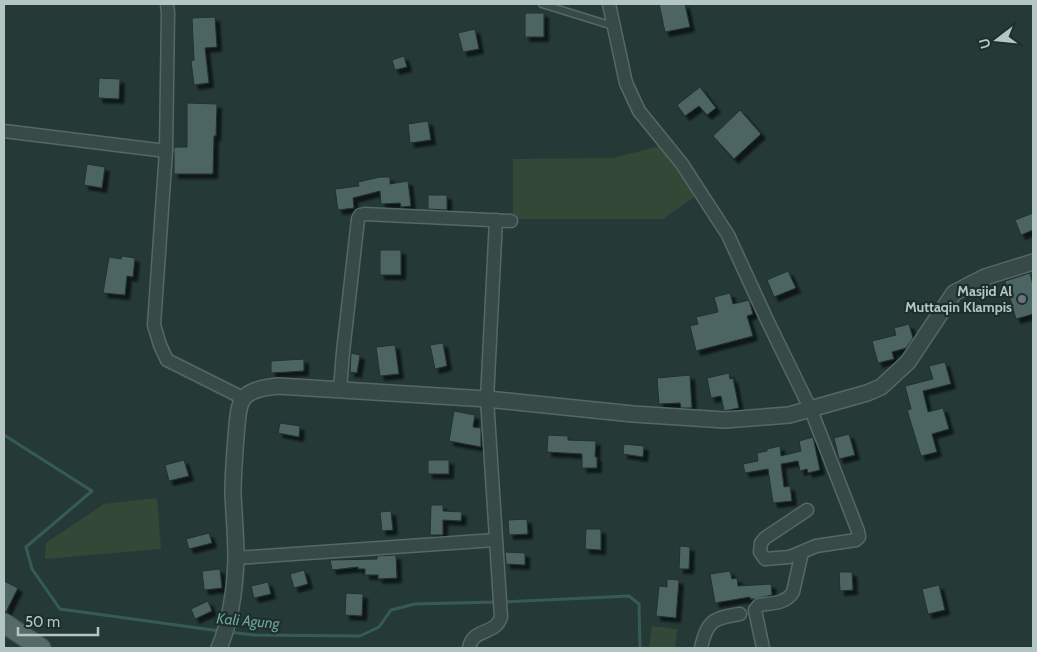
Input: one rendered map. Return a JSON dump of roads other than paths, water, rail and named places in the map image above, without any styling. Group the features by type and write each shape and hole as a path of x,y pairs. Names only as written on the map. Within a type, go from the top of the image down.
{"main road":[{"path":"4,623 41,648"}],"street":[{"path":"167,4 166,152 154,325 167,360 243,398"},
{"path":"608,4 626,83 639,111 682,164 728,235 767,320 812,410 858,531 859,537 856,540 816,546 789,557 765,559 760,552 761,543 765,538 807,510"},
{"path":"4,131 166,152"},
{"path":"340,390 358,219 360,215 511,221"},
{"path":"468,648 470,641 476,635 496,627 501,617 487,399 496,220"},
{"path":"223,637 234,593 236,558 233,492 235,442 239,411 243,398 267,387 278,386 487,399 633,414 725,420 771,417 812,410 881,387 908,362 954,293 985,278 1033,262"},
{"path":"236,558 495,540"},
{"path":"762,648 755,610 756,606 790,598 802,552"},
{"path":"701,648 704,635 710,624 719,617 740,614"}],"lane":[{"path":"542,4 614,27"}],"waterway":[{"name":"Kali Agung","path":"4,435 92,491 26,547 32,569 60,609 220,631"},
{"name":"Kali Agung","path":"502,602 629,596 639,604 640,648"},
{"name":"Kali Agung","path":"229,632 254,635 360,636 379,627 391,610 415,604 496,602"}],"place":[{"name":"Masjid Al Muttaqin Klampis","path":"1022,299"}]}
